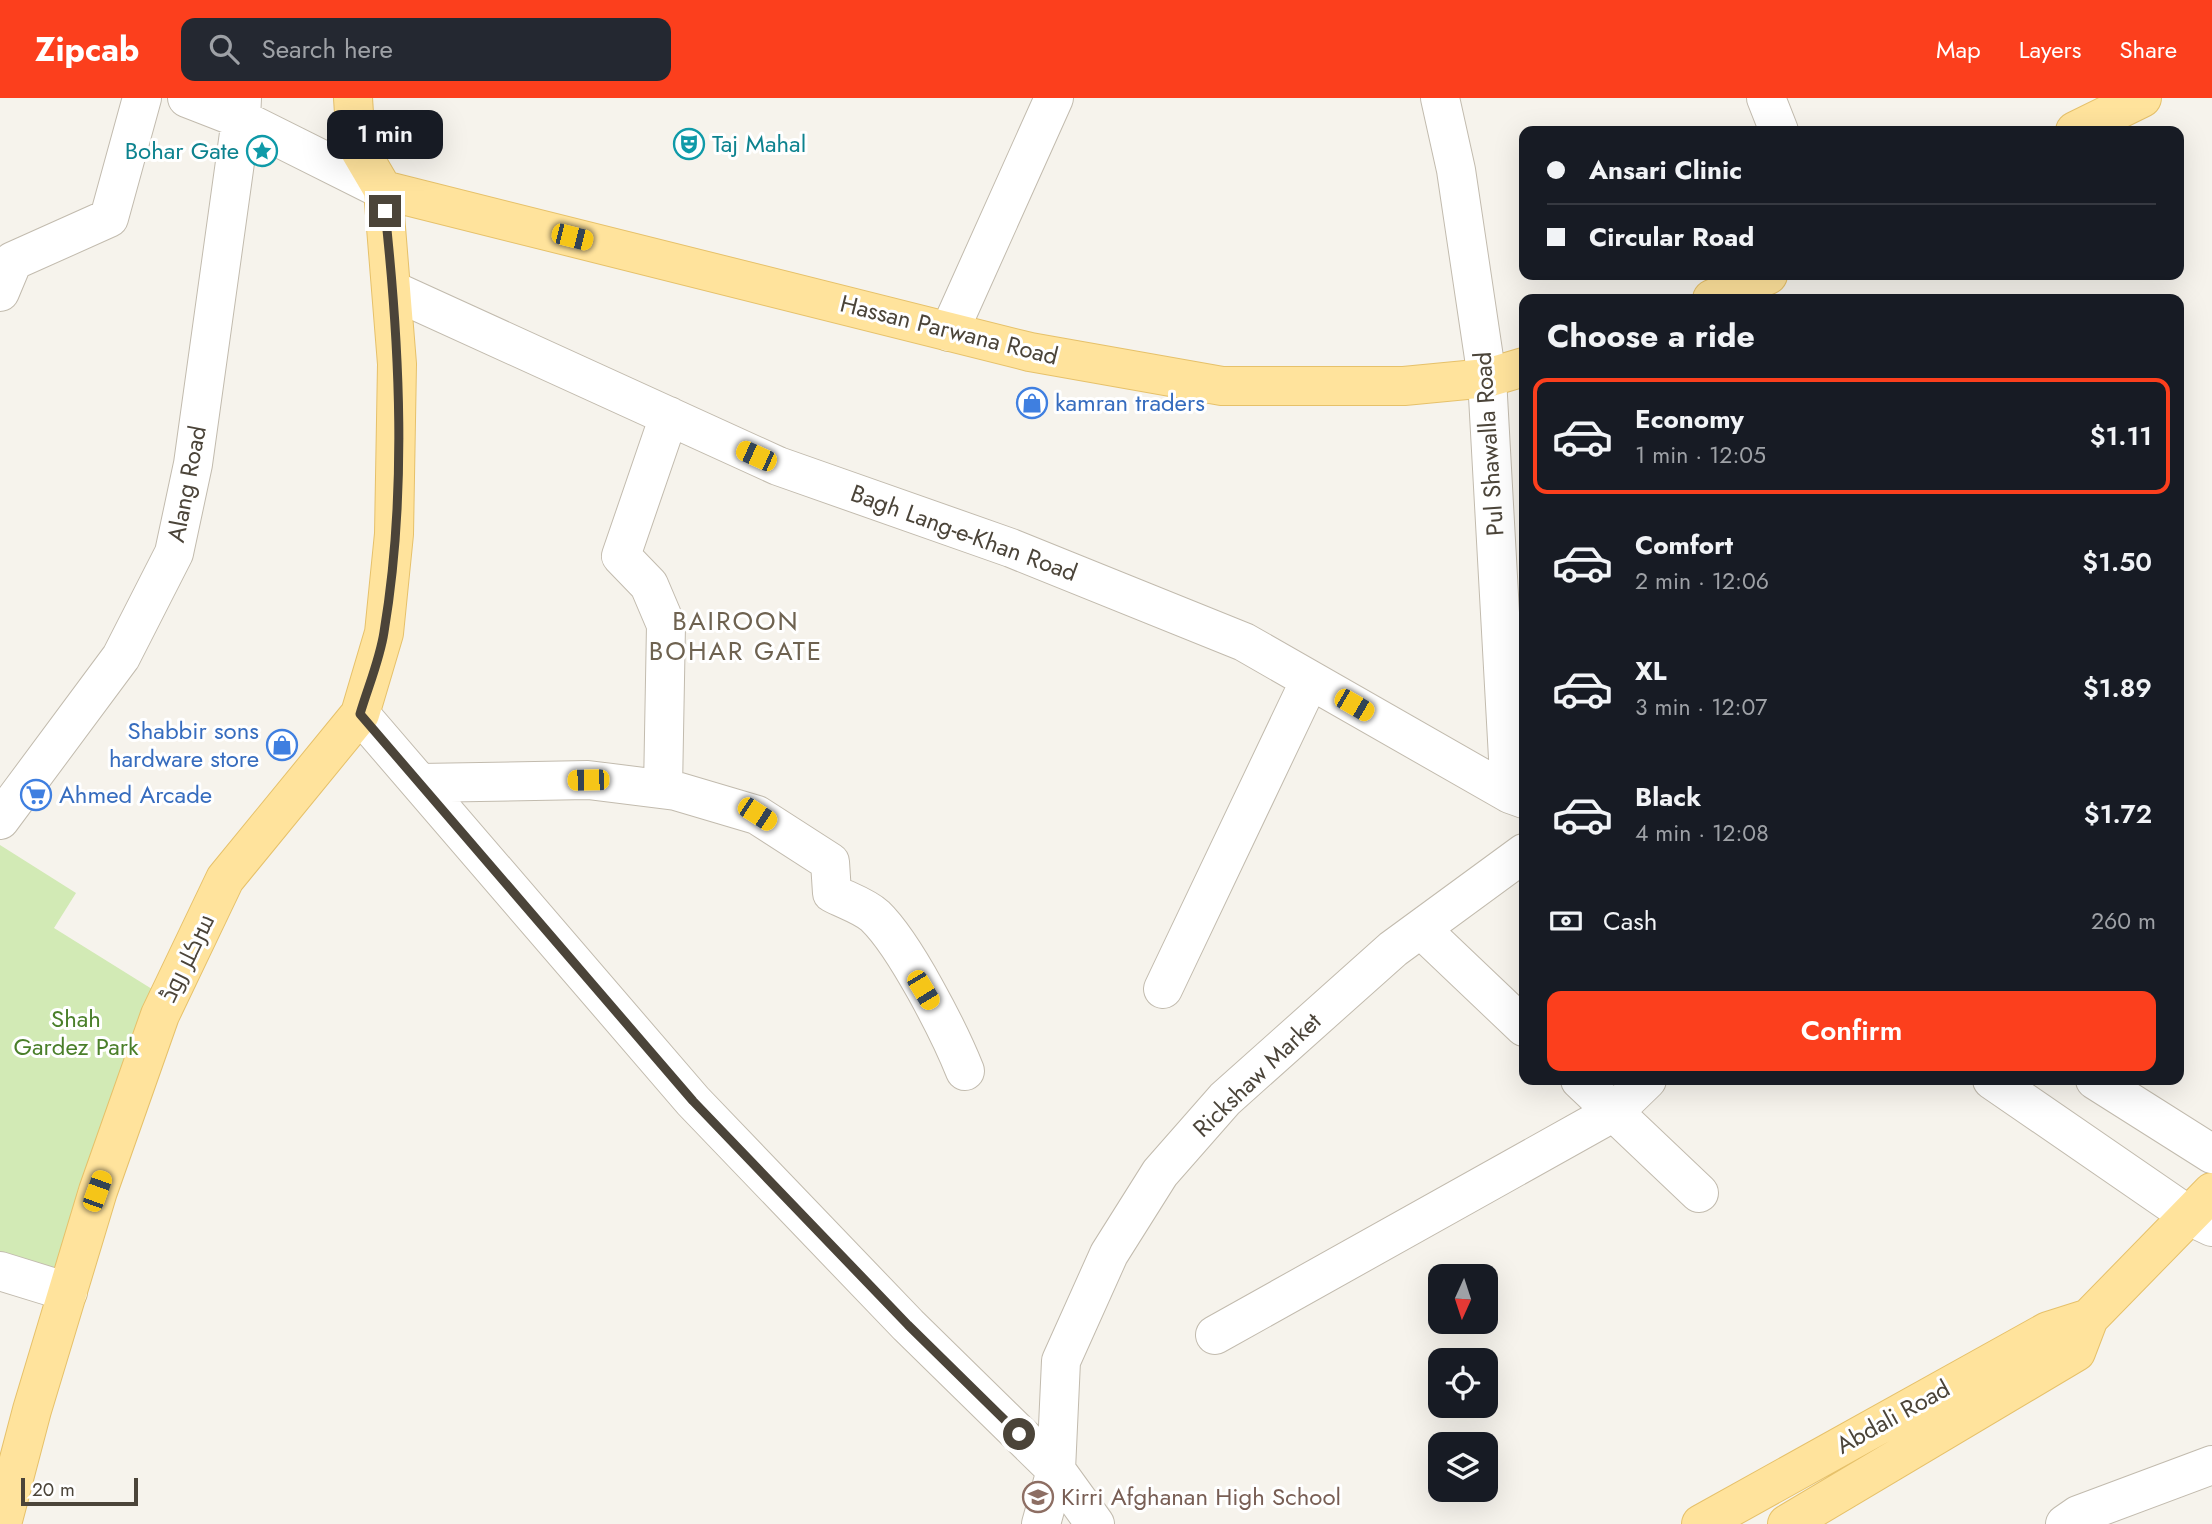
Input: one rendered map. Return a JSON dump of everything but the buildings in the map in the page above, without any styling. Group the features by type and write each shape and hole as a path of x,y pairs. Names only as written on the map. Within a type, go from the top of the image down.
{"main road":[{"path":"353,98 356,144 383,190 397,364 394,534 384,633 360,714"},
{"path":"2084,126 2130,101"},
{"name":"Hassan Parwana Road","path":"383,190 1030,352 1222,387 1404,386 1487,378 1519,368"},
{"path":"1727,294 1757,280"},
{"name":"سرکلر روڈ","path":"2,1524 97,1191 160,1015 225,879 360,714"},
{"name":"Abdali Road","path":"1701,1524 2048,1331 2089,1318 2205,1212"},
{"name":"Abdali Road","path":"1787,1524 2076,1352 2089,1318"}],"street":[{"path":"0,292 13,261 109,218 142,98"},
{"path":"187,98 242,108 383,190"},
{"path":"949,332 1054,98"},
{"name":"Pul Shawalla Road","path":"1440,98 1456,170 1487,378 1517,796"},
{"path":"1766,98 1777,126"},
{"name":"Alang Road","path":"0,820 121,657 174,553 193,464 242,108"},
{"name":"Bagh Lang-e-Khan Road","path":"392,289 778,466 1011,548 1244,642 1517,796"},
{"path":"663,789 666,625 649,585 621,556 669,416"},
{"path":"1163,989 1310,680"},
{"path":"360,714 693,1101 908,1325 1056,1470 1095,1524"},
{"path":"420,783 588,780 663,789 757,814 830,862 832,893 874,916 898,948 949,1032 965,1070"},
{"name":"Rickshaw Market","path":"1041,1524 1056,1470 1061,1361 1109,1254 1160,1173 1225,1098 1393,949 1519,857"},
{"path":"1421,929 1519,1022"},
{"path":"1585,1085 1699,1193"},
{"path":"1214,1335 1614,1112 1642,1085"},
{"path":"2001,1085 2205,1212"},
{"path":"2103,1085 2212,1154"},
{"path":"0,1271 68,1292"},
{"path":"2066,1524 2078,1515 2212,1465"}],"green space":[{"name":"Shah Gardez Park","path":"0,845 76,893 54,928 168,999 68,1292 0,1270"}],"place":[{"name":"Taj Mahal","path":"689,144"},
{"name":"Bohar Gate","path":"262,151"},
{"name":"kamran traders","path":"1032,403"},
{"name":"Shabbir sons hardware store","path":"282,745"},
{"name":"Ahmed Arcade","path":"36,795"},
{"name":"Kirri Afghanan High School","path":"1038,1497"}],"district":[{"name":"BAIROON BOHAR GATE","path":"736,636"}],"route":[{"path":"385,211 397,364 394,534 384,633 360,714 693,1101 908,1325 1019,1434"}]}
